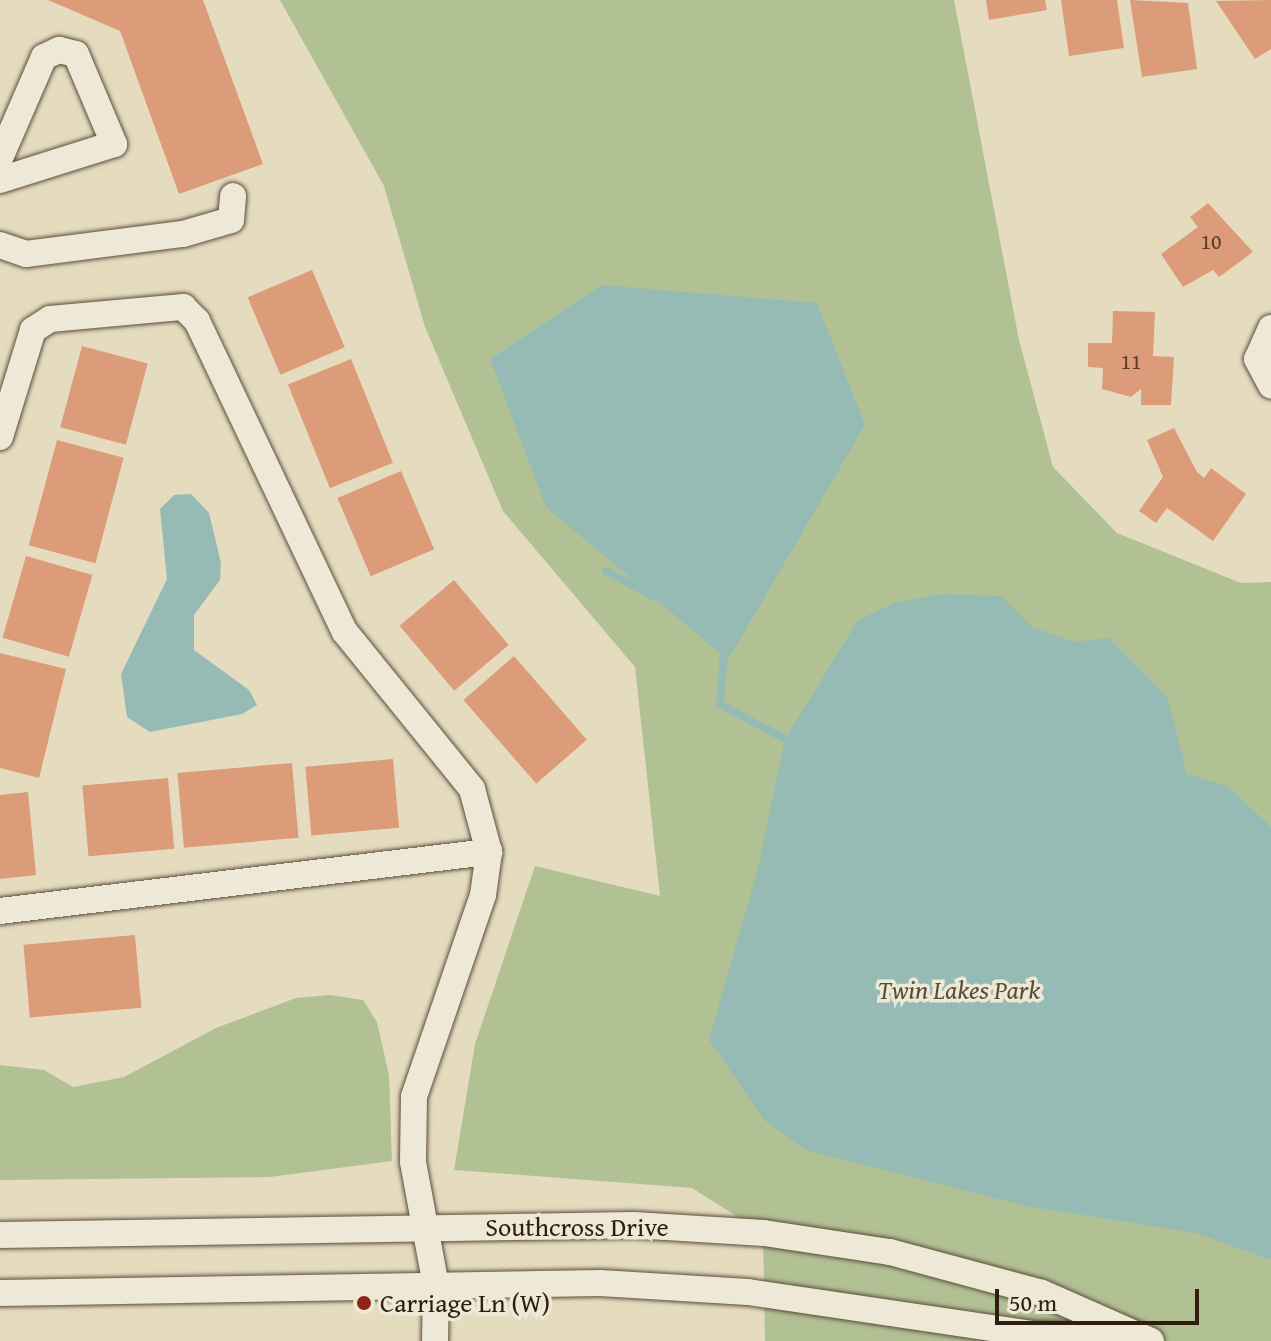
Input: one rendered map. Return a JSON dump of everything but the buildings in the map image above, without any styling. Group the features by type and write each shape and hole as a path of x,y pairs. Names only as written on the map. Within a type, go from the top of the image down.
{"street":[{"path":"0,158 44,57 76,54 114,144 0,180"},
{"path":"0,245 26,254 183,234 231,220 233,196"},
{"path":"0,437 33,330 50,319 183,307 197,321 345,632 472,789 489,852 483,895 414,1097 413,1162 436,1286 435,1341"},
{"path":"1271,328 1257,359 1271,385"},
{"path":"0,911 489,852"},
{"name":"Southcross Drive","path":"0,1235 634,1225 890,1252 1042,1293 1144,1339"},
{"name":"Southcross Drive","path":"0,1293 600,1283 748,1292 1033,1334 1144,1339"}],"green space":[{"name":"Twin Lakes Park","path":"280,0 954,0 1019,340 1053,467 1117,533 1241,583 1271,582 1271,1341 765,1341 763,1233 692,1188 454,1170 475,1044 535,866 660,896 635,667 503,511 425,327 384,186"},
{"path":"330,995 363,1000 377,1022 389,1075 392,1161 270,1177 0,1180 0,1065 44,1070 73,1087 124,1077 216,1028 296,998"}],"water":[{"path":"602,285 817,303 865,425 728,660 546,507 490,359"},
{"path":"191,494 209,513 221,563 220,580 194,615 194,650 249,690 257,705 242,714 150,732 127,717 121,674 167,579 160,509 174,495"},
{"path":"942,594 1001,596 1032,627 1074,642 1109,638 1168,698 1187,774 1228,786 1271,827 1271,1260 1196,1233 1026,1206 805,1150 764,1120 709,1040 757,872 785,739 858,620 894,603"}],"waterway":[{"path":"606,571 655,597"},
{"path":"724,652 720,704 785,739"}],"place":[{"name":"Carriage Ln (W)","path":"364,1303"}]}
